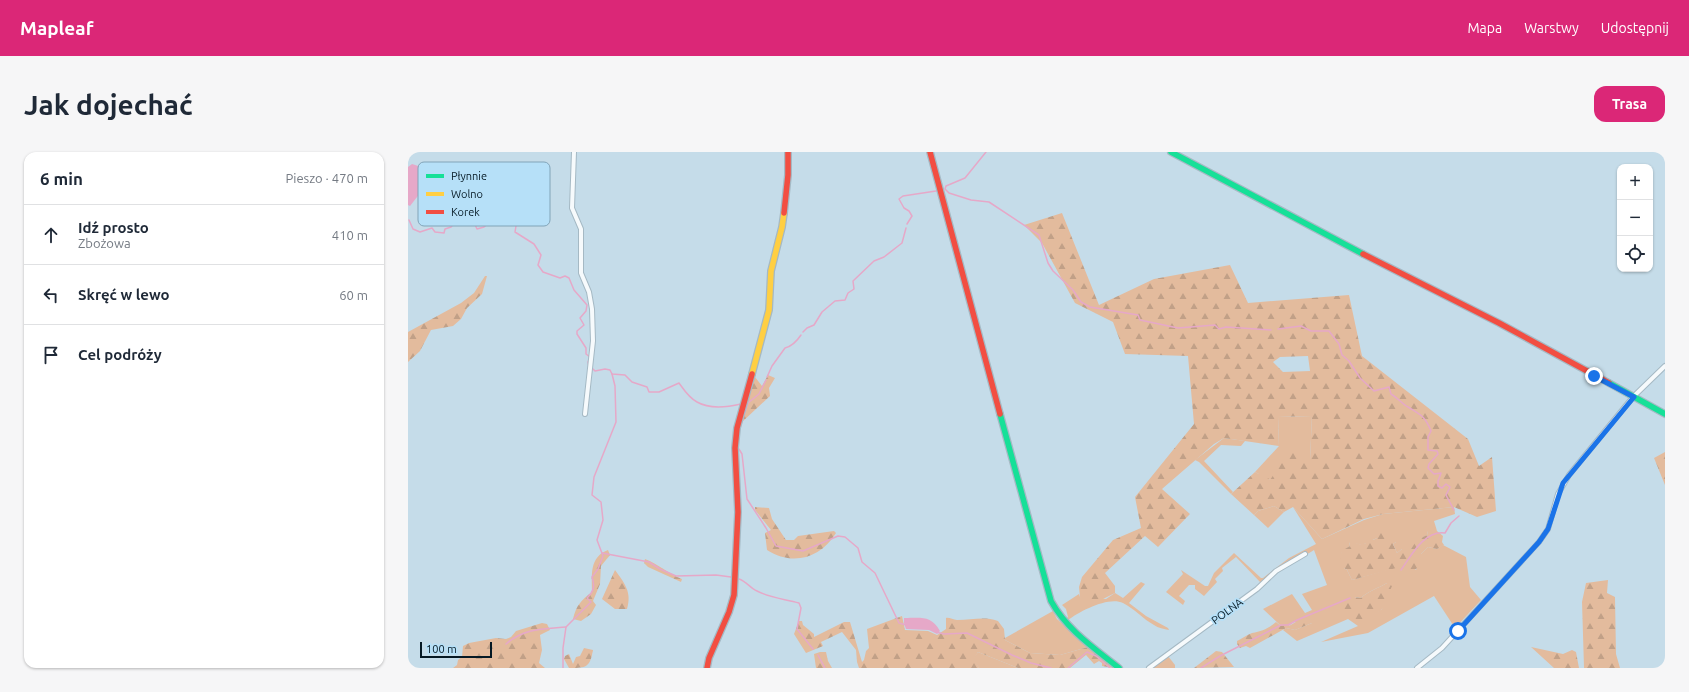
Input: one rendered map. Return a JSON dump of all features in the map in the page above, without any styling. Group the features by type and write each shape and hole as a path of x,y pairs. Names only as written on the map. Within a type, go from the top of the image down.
{"street":[{"path":"574,152 572,208 581,230 582,273 589,292 592,309 593,341 585,414"},
{"path":"707,668 709,658 729,612 734,595 738,512 735,448 737,428 769,310 771,271 782,227 788,176 788,152"},
{"path":"930,152 1051,601 1057,613 1064,622 1119,668"},
{"path":"1171,152 1280,211 1499,323 1665,414"},
{"path":"1417,668 1442,648 1539,542 1548,529 1563,483 1634,397 1665,366"},
{"name":"POLNA","path":"1149,668 1257,589 1276,571 1306,554"}],"green space":[{"path":"1062,213 1099,305 1154,279 1230,265 1248,303 1349,295 1362,356 1468,439 1479,466 1492,457 1496,511 1477,517 1454,507 1383,514 1364,519 1322,539 1293,507 1284,512 1274,506 1258,511 1254,515 1231,494 1255,472 1259,474 1263,473 1270,480 1291,449 1310,460 1312,416 1278,417 1279,446 1224,438 1214,444 1162,489 1190,514 1158,547 1145,536 1105,573 1115,586 1115,593 1095,603 1088,598 1084,600 1080,597 1079,587 1082,577 1113,540 1141,528 1135,497 1194,424 1188,356 1125,354 1113,322 1075,303 1042,243 1024,225","holes":["1308,356 1310,371 1283,372 1273,362 1280,357"]},
{"path":"485,276 487,276 482,294 467,308 461,319 453,326 431,330 420,351 408,362 408,332 461,303 474,293"},
{"path":"768,375 775,378 769,388 770,396 741,423 755,377 762,386"},
{"path":"1312,416 1310,460 1270,480 1255,472 1279,446 1278,417"},
{"path":"1224,438 1245,441 1241,446 1221,445 1204,461 1233,492 1231,494 1199,462 1195,460"},
{"path":"1665,452 1665,485 1654,458"},
{"path":"1274,506 1284,512 1268,528 1254,515 1258,511"},
{"path":"755,507 769,508 772,519 786,540 794,540 798,536 834,531 836,533 822,549 814,554 796,559 776,555 767,550 765,533 771,530 755,510"},
{"path":"1293,507 1322,539 1364,520 1383,514 1454,507 1455,514 1434,521 1437,531 1428,531 1427,535 1420,539 1411,549 1402,549 1397,553 1393,544 1396,542 1377,538 1362,545 1349,542 1350,546 1342,552 1341,559 1344,568 1347,570 1352,580 1396,567 1416,570 1421,554 1428,547 1437,549 1443,545 1466,557 1470,587 1481,600 1455,628 1434,596 1368,633 1321,642 1358,626 1348,619 1297,641 1283,630 1286,628 1295,630 1312,623 1293,622 1289,626 1281,626 1263,609 1292,594 1305,613 1312,610 1302,594 1327,585 1314,550 1261,583 1236,557 1222,568 1223,571 1215,579 1217,582 1204,596 1195,589 1195,585 1189,585 1179,596 1185,601 1183,605 1166,592 1183,574 1181,570 1205,586 1208,586 1214,573 1234,553 1261,578 1263,578 1289,558 1316,544","holes":["1387,583 1382,609 1367,616 1354,597 1361,598 1370,591"]},
{"path":"1382,531 1384,534 1391,533 1396,542 1393,544 1397,553 1402,549 1411,549 1417,540 1427,535 1428,531 1437,531 1443,536 1442,542 1444,545 1437,549 1428,547 1421,554 1421,560 1418,568 1411,572 1408,570 1397,573 1396,568 1352,580 1347,570 1344,568 1341,570 1339,567 1341,559 1340,556 1343,549 1350,546 1349,542 1353,540 1358,544 1361,544 1366,543 1366,541 1370,538 1373,540 1377,538 1378,533"},
{"path":"608,550 610,555 601,566 600,584 593,601 596,605 591,614 581,621 573,619 580,604 592,592 592,573 597,557"},
{"path":"645,559 682,579 681,582 648,567 644,563"},
{"path":"615,570 627,588 629,598 627,609 615,609 602,599"},
{"path":"1608,580 1607,593 1615,597 1616,654 1620,668 1584,668 1582,602 1586,583"},
{"path":"1141,582 1145,584 1129,603 1146,616 1169,630 1156,626 1127,605 1117,601 1103,603 1068,620 1066,619 1068,617 1066,609 1062,605 1079,594 1080,597 1106,599 1115,593 1123,598"},
{"path":"1387,583 1392,586 1387,601 1384,607 1372,618 1367,617 1365,620 1356,621 1347,616 1342,604 1354,597 1361,598 1370,591"},
{"path":"1053,611 1057,619 1088,647 1060,655 1030,653 1005,640 1005,638"},
{"path":"902,616 905,630 928,631 937,635 946,629 946,618 957,620 983,618 998,621 1004,629 1005,640 1030,653 1060,655 1088,647 1114,668 1102,666 1102,663 1099,661 1094,664 1086,655 1070,668 1018,668 978,652 974,659 979,668 859,668 856,650 842,632 821,642 823,646 806,653 794,634 799,621 802,621 803,625 814,634 814,637 844,622 850,622 862,662 866,651 869,648 867,629"},
{"path":"1306,616 1312,620 1312,623 1295,630 1286,628 1250,648 1246,646 1240,648 1237,644 1237,641 1252,633 1268,628 1276,622 1281,626 1289,626"},
{"path":"542,623 547,624 550,630 540,635 542,650 539,663 545,668 453,668 462,657 463,646 469,643 496,638 506,639 511,637 516,631"},
{"path":"1531,647 1563,654 1572,650 1576,652 1579,668 1554,668"},
{"path":"584,648 593,650 589,663 582,667 569,668 564,659 565,656 569,654 573,664 576,657 580,656"},
{"path":"1216,651 1222,652 1234,667 1194,668"},
{"path":"826,652 828,661 832,668 816,668 814,654"},
{"path":"978,652 1018,668 979,668 973,659"},
{"path":"1168,656 1175,665 1175,668 1151,668"}],"shaded area":[{"path":"412,164 418,166 418,196 410,206 408,205 408,167"},
{"path":"904,618 925,618 933,622 940,631 937,634 929,630 906,629"}],"waterway":[{"path":"986,152 965,178 946,186 945,189 949,193 971,200 989,202 1039,235 1048,263 1053,271 1073,290 1081,302 1090,307 1138,315 1140,320 1178,328 1215,325 1219,329 1226,327 1271,330"},
{"path":"907,224 912,216 909,211 904,208 899,199 903,196 936,191"},
{"path":"409,220 413,229 420,232 432,228 435,232 444,233 445,229 452,226"},
{"path":"476,226 477,229 485,226"},
{"path":"516,226 515,232 534,244 541,255 538,265 543,272 560,278 565,276 569,278 574,290 587,305 586,311 580,318 584,325 577,331 577,334 586,348 586,354 590,357 588,362 589,366"},
{"path":"803,332 807,328 814,325 822,312 835,301 845,300 848,293 854,289 853,281 874,261 884,257 902,243 906,228"},
{"path":"1278,329 1301,326 1311,331 1329,331 1339,344 1342,355 1349,361 1360,378 1374,391 1389,387 1391,394 1422,416 1427,422 1431,431 1428,437 1428,450 1437,451 1438,454 1429,464 1428,468 1434,474 1441,473 1438,486 1442,488 1446,484 1450,487 1446,495 1454,510"},
{"path":"767,377 772,366 785,348 794,343 801,335"},
{"path":"593,369 595,371 605,369 610,370 612,374 625,375 632,382 647,387 649,392 659,392 679,383 687,394 697,402 707,406 719,407 741,404"},
{"path":"563,668 563,648 566,627 591,602 587,598 593,588 592,577 598,569 603,556 597,540 603,520 601,502 592,495 594,477 616,422 615,386 612,374"},
{"path":"739,431 748,403 759,394 766,380"},
{"path":"737,446 742,454 747,499 776,546 803,551 838,536 845,537 858,548 862,562 875,573 899,623 906,625"},
{"path":"1401,570 1414,551 1424,540 1437,533 1445,533 1451,523 1459,516"},
{"path":"602,553 649,562 676,576 716,575 731,577"},
{"path":"739,579 762,593 772,597 799,603 801,608 797,629 813,649"},
{"path":"1201,668 1220,656 1281,625 1288,625 1350,598"},
{"path":"506,644 520,635 534,630 566,627"},
{"path":"936,632 944,634 967,633 1031,663 1051,668"},
{"path":"1068,668 1087,652 1096,656 1110,668"},
{"path":"818,655 825,668"}],"traffic: fast":[{"path":"1171,152 1363,254"},
{"path":"1609,383 1665,414"},
{"path":"1000,414 1051,601 1057,611 1073,630 1119,668"}],"traffic: slow":[{"path":"752,374 769,310 771,271 784,213"}],"traffic: jam":[{"path":"784,213 788,175 788,152"},
{"path":"930,152 1000,414"},
{"path":"1363,254 1499,323 1609,383"},
{"path":"707,668 709,658 729,612 734,595 738,512 735,448 737,428 752,374"}],"route":[{"path":"1458,631 1539,542 1548,529 1558,494 1568,475 1634,397 1594,376"}]}
